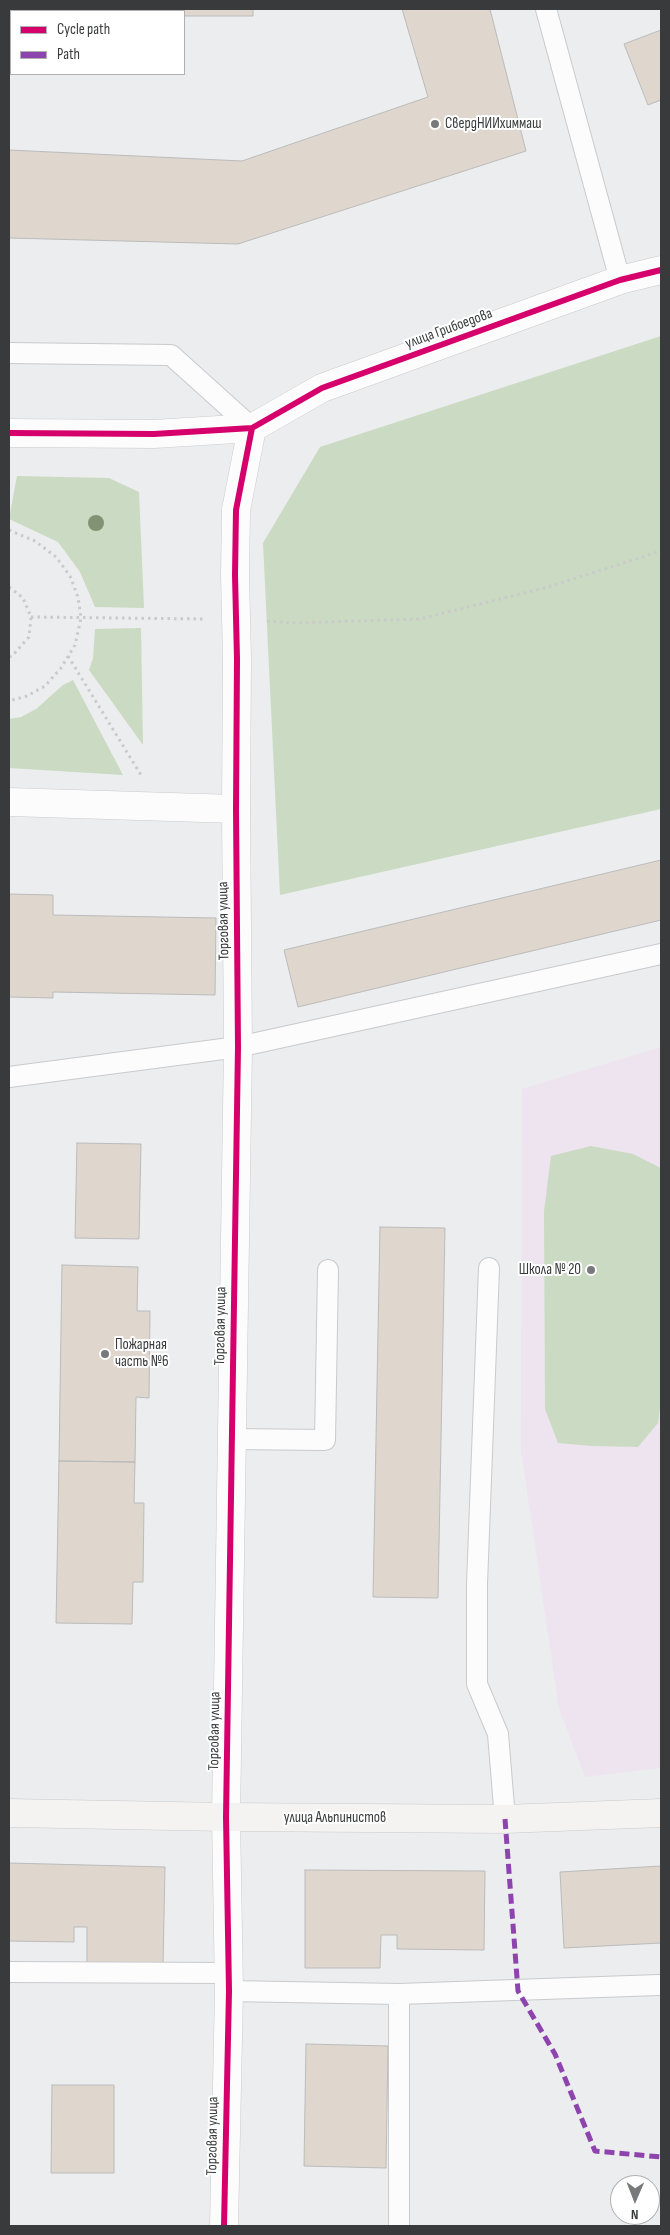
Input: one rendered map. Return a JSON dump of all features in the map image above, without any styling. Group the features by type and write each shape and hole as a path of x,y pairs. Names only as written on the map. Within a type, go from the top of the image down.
{"main road":[{"name":"улица Альпинистов","path":"9,1813 505,1819 661,1813"}],"street":[{"name":"улица Грибоедова","path":"626,278 661,253"},
{"name":"улица Грибоедова","path":"252,428 322,388 626,278 661,270"},
{"path":"9,433 154,434 252,428"},
{"name":"Торговая улица","path":"224,2226 229,1982 226,1817 238,1047 237,659 234,619 236,510 252,428"},
{"path":"9,802 236,809"}],"lane":[{"path":"546,9 626,278"},
{"path":"9,353 172,355 252,428"},
{"path":"9,1077 238,1047 661,954"},
{"path":"488,1268 478,1574 477,1684 498,1734 505,1819"},
{"path":"232,1439 326,1440 328,1270"},
{"path":"9,1972 229,1982 399,1994 659,1985"},
{"path":"399,1994 399,2226"}],"path":[{"path":"661,478 661,483"},
{"path":"9,530 35,541 56,557 70,576 78,597 81,618 75,646 45,686 27,696 9,701"},
{"path":"31,617 234,619 295,623 420,619 548,587 661,551"},
{"path":"9,587 23,598 31,617 29,638 9,657"},
{"path":"68,656 160,806"}],"shaded area":[{"name":"Школа № 20","path":"661,1047 661,1768 585,1777 559,1709 521,1450 522,1089"}],"green space":[{"path":"661,336 661,809 280,895 263,543 320,447"},
{"path":"17,476 109,478 139,492 144,608 95,607 80,572 58,542 9,519"},
{"path":"141,628 143,745 89,670 93,658 95,629"},
{"path":"73,680 123,775 9,768 9,719 21,717 36,709 63,685"},
{"path":"591,1146 633,1154 661,1168 661,1400 658,1423 638,1447 558,1443 545,1409 544,1211 551,1156"}],"building":[{"path":"9,9 253,9 253,16 185,16 185,10 10,10 9,14"},
{"name":"СвердНИИхиммаш","path":"402,9 490,9 526,151 238,244 9,238 9,150 242,161 428,97"},
{"path":"661,30 661,100 648,105 624,44"},
{"path":"661,860 661,920 298,1007 284,950"},
{"path":"9,894 53,895 53,915 216,918 215,995 53,992 53,998 9,997"},
{"path":"77,1143 141,1144 139,1239 75,1238"},
{"path":"380,1227 445,1228 438,1598 373,1597"},
{"name":"Пожарная часть №6","path":"62,1265 138,1267 137,1311 150,1311 149,1398 136,1397 135,1462 59,1461"},
{"path":"59,1461 135,1462 134,1503 144,1503 143,1582 133,1582 132,1624 56,1623"},
{"path":"9,1863 165,1867 163,1965 87,1963 87,1927 74,1927 74,1942 9,1941"},
{"path":"661,1866 661,1943 564,1948 560,1872"},
{"path":"305,1870 485,1871 484,1950 397,1949 397,1935 381,1935 380,1968 305,1968"},
{"path":"306,2044 388,2046 386,2168 304,2166"},
{"path":"52,2085 114,2085 114,2173 51,2173"}],"marked path":[{"path":"505,1819 518,1991 555,2054 595,2151 661,2157"}],"cycle path":[{"path":"9,433 154,434 252,428 322,388 620,280 661,270"},
{"path":"224,2226 229,1991 226,1817 238,1047 236,510 252,428"}],"place":[{"name":"СвердНИИхиммаш","path":"435,124"},
{"name":"Школа № 20","path":"591,1270"},
{"name":"Пожарная часть №6","path":"105,1354"}]}
